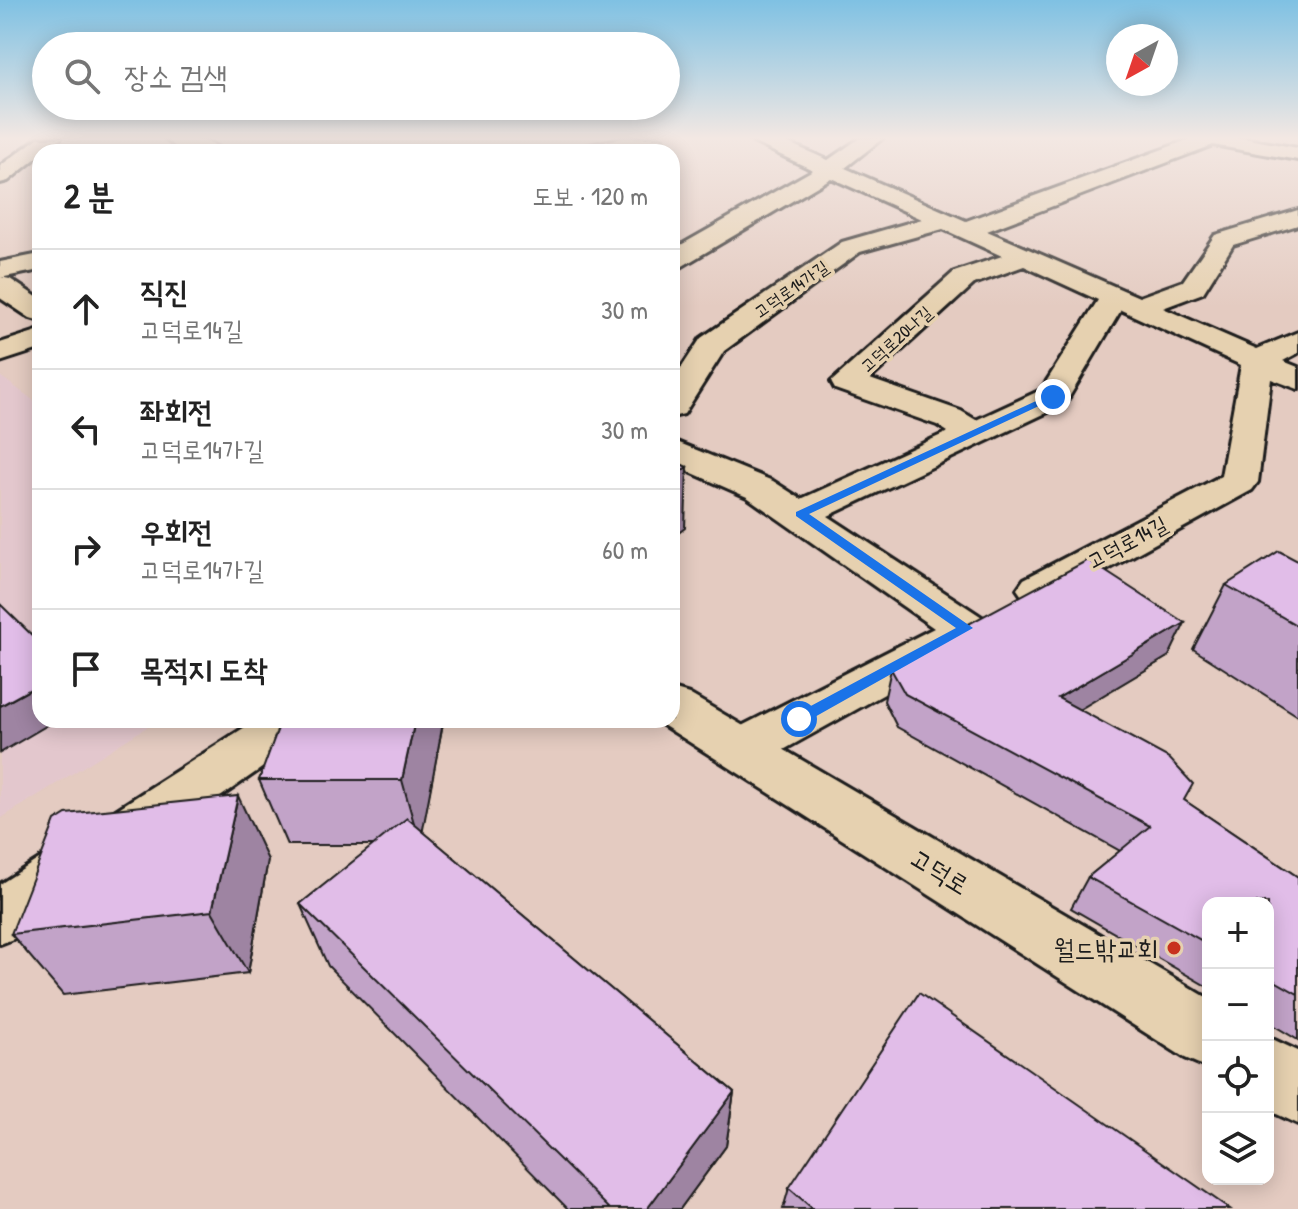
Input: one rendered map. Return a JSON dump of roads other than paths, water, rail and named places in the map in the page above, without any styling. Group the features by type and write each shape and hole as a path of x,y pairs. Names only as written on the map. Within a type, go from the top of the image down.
{"street":[{"path":"680,256 786,194"},
{"path":"886,194 1298,379"},
{"name":"고덕로14가길","path":"680,395 712,345 851,247 955,226 1047,194"},
{"path":"801,514 1053,397 1126,302 1193,287 1224,240 1298,217"},
{"name":"고덕로20나길","path":"974,434 949,418 847,382 964,278 1025,257"},
{"path":"0,270 32,264"},
{"path":"0,285 32,307"},
{"path":"1258,361 1298,341"},
{"path":"0,353 32,342"},
{"name":"고덕로14길","path":"742,749 1239,482 1258,361"},
{"path":"680,454 760,489 989,616"},
{"name":"고덕로","path":"680,712 1202,1031"},
{"path":"0,917 282,728"},
{"path":"1274,1075 1298,1090"}],"place":[{"name":"월드밖교회","path":"1174,948"}]}
